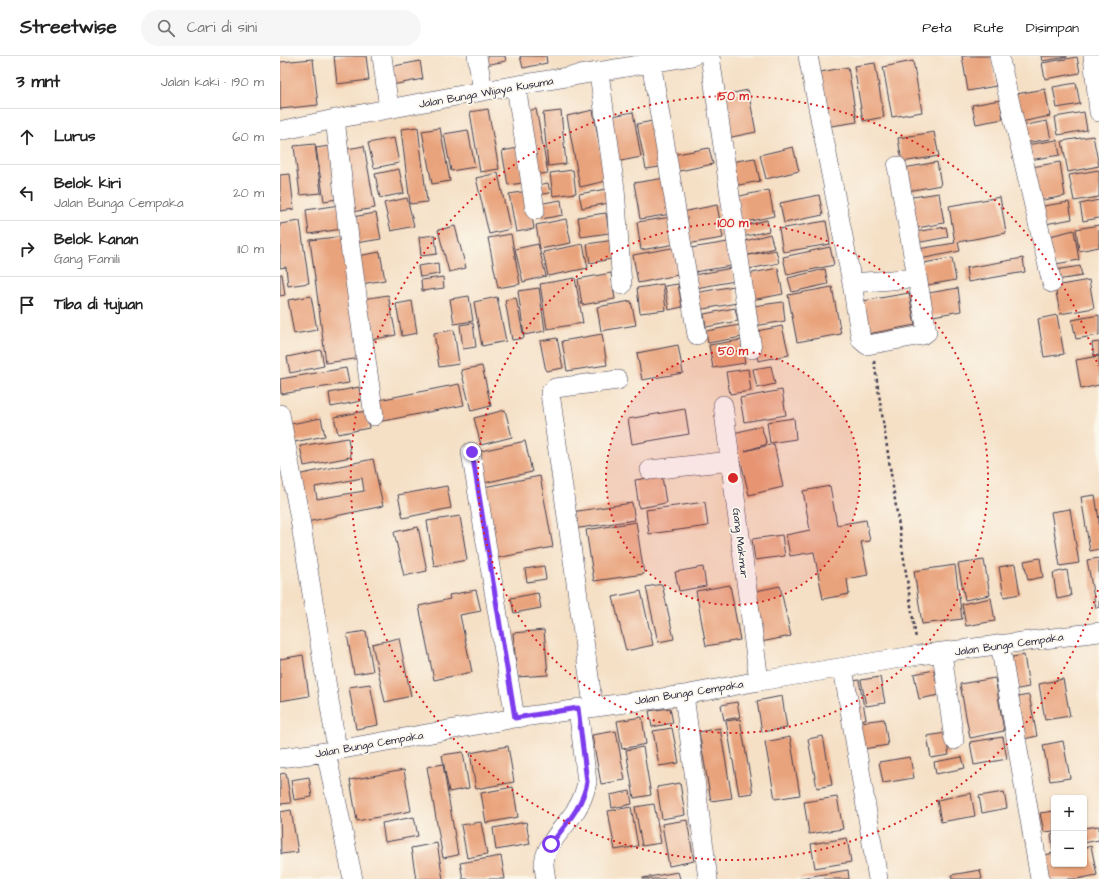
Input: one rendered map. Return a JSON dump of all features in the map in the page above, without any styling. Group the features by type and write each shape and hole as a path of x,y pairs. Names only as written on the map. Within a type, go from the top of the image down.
{"street":[{"path":"382,56 389,109"},
{"path":"477,56 483,90"},
{"name":"Jalan Bunga Wijaya Kusuma","path":"280,131 483,90 598,72 651,60 694,56"},
{"path":"710,56 752,349"},
{"path":"808,56 852,283 861,340 864,344 871,345 923,335 927,332 897,166"},
{"path":"999,56 1052,283"},
{"path":"1093,56 1099,112"},
{"path":"651,60 697,335"},
{"path":"598,72 615,189 622,285"},
{"path":"516,86 535,210"},
{"path":"335,119 350,246 374,416"},
{"path":"852,283 917,278"},
{"path":"546,879 544,864 546,854 551,844 576,810 585,793 587,782 586,707 550,393 555,388 618,380"},
{"name":"Gang Makmur","path":"723,405 759,681"},
{"path":"280,414 300,519 331,751 353,879"},
{"path":"472,452 515,718"},
{"path":"650,470 730,461"},
{"name":"Jalan Bunga Cempaka","path":"280,758 331,751 515,718 586,707 684,695 759,681 919,655 1099,632"},
{"path":"1000,644 1040,879"},
{"path":"942,653 954,740"},
{"path":"843,668 878,879"},
{"path":"684,695 708,879"}],"path":[{"path":"871,345 919,655"}],"building":[{"path":"334,56 366,56 369,80 337,84"},
{"path":"483,56 505,56 506,61 485,65"},
{"path":"520,56 546,56 547,63 523,68"},
{"path":"962,56 991,56 996,86 968,91"},
{"path":"1041,56 1067,56 1067,57 1042,61"},
{"path":"1077,57 1080,73 1045,79 1042,63"},
{"path":"313,59 318,105 280,109 280,62"},
{"path":"420,61 423,79 392,85 389,67"},
{"path":"913,61 922,112 892,117 883,67"},
{"path":"875,63 884,117 863,121 854,66"},
{"path":"848,67 857,122 825,127 815,73"},
{"path":"1076,83 1080,104 1057,108 1053,87"},
{"path":"1045,89 1050,116 1021,122 1016,94"},
{"path":"748,90 756,132 727,138 719,96"},
{"path":"1000,100 1003,119 976,124 972,105"},
{"path":"488,109 499,169 480,172 470,112"},
{"path":"536,109 548,173 532,175 522,112"},
{"path":"593,110 606,181 580,187 567,116"},
{"path":"561,111 566,164 548,166 543,113"},
{"path":"633,112 641,157 616,162 607,117"},
{"path":"1084,112 1087,130 1058,135 1055,117"},
{"path":"658,120 666,166 646,169 637,124"},
{"path":"1047,121 1051,139 1024,143 1021,126"},
{"path":"418,127 427,202 410,204 401,129"},
{"path":"440,128 450,181 432,184 422,131"},
{"path":"468,130 475,167 451,171 444,134"},
{"path":"934,132 939,156 902,162 898,138"},
{"path":"1093,136 1099,166 1068,172 1062,141"},
{"path":"394,138 399,163 374,168 368,143"},
{"path":"1057,140 1060,155 1029,160 1026,145"},
{"path":"315,144 321,193 300,195 294,146"},
{"path":"336,145 344,198 324,201 316,148"},
{"path":"364,146 375,208 352,212 341,150"},
{"path":"793,147 799,171 766,179 760,155"},
{"path":"518,148 523,183 508,185 502,151"},
{"path":"709,148 713,164 675,172 672,155"},
{"path":"755,158 760,181 734,186 730,162"},
{"path":"937,162 941,185 908,191 904,168"},
{"path":"1060,162 1065,196 1038,201 1032,167"},
{"path":"399,169 404,193 380,198 375,174"},
{"path":"573,170 576,193 553,196 550,173"},
{"path":"1099,170 1099,197 1074,201 1069,175"},
{"path":"498,173 510,229 489,234 476,178"},
{"path":"290,174 294,209 280,211 280,175"},
{"path":"665,178 671,214 640,219 634,183"},
{"path":"548,183 550,193 535,195 533,186"},
{"path":"606,189 609,203 582,208 579,194"},
{"path":"769,190 774,216 741,223 735,197"},
{"path":"528,191 534,229 516,232 509,194"},
{"path":"939,193 944,223 912,229 906,198"},
{"path":"819,195 823,215 784,223 780,203"},
{"path":"1000,197 1006,233 958,242 960,251 920,259 918,249 955,243 949,206"},
{"path":"407,198 414,226 391,231 384,203"},
{"path":"561,200 563,215 541,219 538,204"},
{"path":"1099,200 1099,218 1083,221 1080,204"},
{"path":"1069,202 1072,219 1040,225 1037,207"},
{"path":"339,205 342,229 309,234 306,210"},
{"path":"717,205 723,238 687,244 682,212"},
{"path":"376,213 381,239 356,243 352,217"},
{"path":"606,213 609,233 581,237 578,217"},
{"path":"672,217 676,244 641,250 637,222"},
{"path":"566,219 571,243 540,249 536,225"},
{"path":"767,220 769,231 742,237 739,227"},
{"path":"300,221 309,283 288,286 286,267 280,268 280,224"},
{"path":"826,221 830,244 783,252 779,229"},
{"path":"1099,225 1099,247 1079,251 1076,229"},
{"path":"455,226 466,268 449,272 438,230"},
{"path":"946,227 948,237 916,243 914,232"},
{"path":"1074,230 1079,260 1050,265 1046,237"},
{"path":"511,234 520,284 498,288 488,238"},
{"path":"770,234 774,248 749,255 776,250 779,263 749,269 742,242"},
{"path":"435,235 437,254 421,256 419,237"},
{"path":"345,236 361,358 326,363 310,240"},
{"path":"614,240 617,258 590,263 587,244"},
{"path":"728,242 731,266 688,273 685,249"},
{"path":"538,244 546,276 523,282 515,249"},
{"path":"583,244 588,268 548,276 543,252"},
{"path":"677,247 683,274 638,283 633,255"},
{"path":"830,247 834,265 787,275 783,257"},
{"path":"380,252 385,280 361,284 357,256"},
{"path":"952,258 956,280 922,286 918,264"},
{"path":"1023,258 1025,272 968,282 966,268"},
{"path":"438,263 439,274 420,277 418,266"},
{"path":"1080,266 1082,276 1057,280 1055,270"},
{"path":"732,268 735,281 696,288 694,275"},
{"path":"778,268 783,294 752,300 747,274"},
{"path":"825,269 828,284 792,292 788,278"},
{"path":"611,273 615,299 582,305 578,279"},
{"path":"280,274 282,274 285,295 280,296"},
{"path":"443,277 444,288 422,291 421,280"},
{"path":"575,278 583,323 547,329 540,284"},
{"path":"1089,280 1094,308 1060,314 1055,286"},
{"path":"663,284 666,310 640,313 637,288"},
{"path":"678,284 682,307 669,310 665,286"},
{"path":"734,286 737,303 698,310 695,293"},
{"path":"832,287 841,334 797,342 788,295"},
{"path":"539,288 545,331 524,335 518,291"},
{"path":"958,288 961,311 927,317 923,294"},
{"path":"909,293 915,325 868,334 863,301"},
{"path":"388,295 396,335 370,340 363,299"},
{"path":"311,296 317,330 294,334 288,300"},
{"path":"469,296 473,321 454,324 450,299"},
{"path":"497,297 506,341 482,346 474,302"},
{"path":"516,298 524,338 512,340 505,300"},
{"path":"412,301 417,333 402,336 396,304"},
{"path":"631,301 636,325 601,331 597,307"},
{"path":"783,302 785,321 755,326 753,306"},
{"path":"735,308 738,321 706,327 704,314"},
{"path":"1057,315 1064,354 1044,357 1038,319"},
{"path":"1099,315 1099,335 1076,339 1072,320"},
{"path":"473,323 476,347 463,349 460,325"},
{"path":"740,325 742,337 708,343 706,331"},
{"path":"782,326 789,355 758,361 752,332"},
{"path":"454,330 459,364 439,367 434,333"},
{"path":"602,334 607,365 567,371 562,341"},
{"path":"557,338 563,368 546,371 540,341"},
{"path":"741,340 745,363 713,368 709,345"},
{"path":"1099,342 1099,355 1094,356 1092,343"},
{"path":"678,345 683,373 642,380 637,353"},
{"path":"321,350 324,366 290,373 287,357"},
{"path":"1099,356 1099,385 1081,389 1076,360"},
{"path":"482,366 491,406 471,411 461,370"},
{"path":"771,366 775,384 757,388 753,369"},
{"path":"346,368 349,383 281,394 280,379"},
{"path":"748,369 751,391 730,394 726,372"},
{"path":"459,384 464,405 378,422 374,401"},
{"path":"359,387 361,401 331,407 329,393"},
{"path":"782,390 786,415 744,422 740,398"},
{"path":"685,409 689,434 632,444 628,419"},
{"path":"505,410 512,437 481,445 474,418"},
{"path":"366,411 369,428 338,434 334,417"},
{"path":"321,418 325,436 289,443 286,425"},
{"path":"794,418 796,439 770,443 767,422"},
{"path":"761,426 767,444 745,451 774,444 783,487 749,495 734,433"},
{"path":"348,438 351,457 304,466 300,446"},
{"path":"525,441 532,472 484,483 477,452"},
{"path":"373,459 383,506 307,522 297,475","holes":["362,478 364,491 317,499 315,487"]},
{"path":"540,476 553,547 497,558 484,487"},
{"path":"662,476 666,503 639,508 635,480"},
{"path":"447,486 451,508 403,518 398,495"},
{"path":"830,486 837,525 866,520 870,541 861,542 868,575 847,579 849,594 823,599 814,552 790,556 786,535 810,530 803,491"},
{"path":"1095,495 1099,520 1099,549 1090,551 1081,497"},
{"path":"705,502 708,526 649,534 646,510"},
{"path":"632,503 635,520 573,529 571,512"},
{"path":"1070,509 1079,563 1060,566 1051,512"},
{"path":"460,516 467,560 434,566 427,521"},
{"path":"636,522 644,574 594,581 586,530"},
{"path":"418,527 427,571 404,576 394,532"},
{"path":"782,535 785,556 755,560 752,539"},
{"path":"1040,558 1043,577 1028,580 1024,561"},
{"path":"1099,558 1099,607 1096,608 1087,560"},
{"path":"984,560 990,595 965,600 958,564"},
{"path":"1015,564 1020,594 1004,597 999,567"},
{"path":"955,565 962,619 922,624 914,571"},
{"path":"544,566 546,579 527,582 525,569"},
{"path":"703,567 706,586 679,591 675,572"},
{"path":"1067,570 1071,596 1057,599 1053,573"},
{"path":"662,584 674,639 658,642 646,587"},
{"path":"730,585 740,640 706,646 696,591"},
{"path":"780,586 791,636 761,642 751,592"},
{"path":"476,590 481,611 460,615 472,672 434,680 419,606 450,599 449,595"},
{"path":"641,591 653,645 626,651 613,597"},
{"path":"538,593 541,608 514,613 511,598"},
{"path":"991,598 995,621 966,626 962,604"},
{"path":"544,630 548,675 517,677 513,633"},
{"path":"366,631 373,671 354,674 347,634"},
{"path":"399,638 411,696 385,702 372,644"},
{"path":"303,655 309,696 280,701 280,659"},
{"path":"1024,655 1029,687 1013,690 1007,658"},
{"path":"934,670 939,695 919,699 914,674"},
{"path":"880,677 885,703 866,706 861,680"},
{"path":"995,678 1004,731 970,738 960,684"},
{"path":"1063,679 1070,716 1045,720 1039,684"},
{"path":"859,680 866,719 853,721 846,682"},
{"path":"370,684 378,725 356,729 349,687"},
{"path":"1029,695 1037,736 1020,740 1012,698"},
{"path":"782,696 787,728 762,732 757,701"},
{"path":"737,702 740,717 724,720 721,705"},
{"path":"670,708 673,723 652,727 649,711"},
{"path":"642,717 646,744 622,749 617,721"},
{"path":"740,719 753,793 739,795 726,721"},
{"path":"884,719 888,745 857,750 853,723"},
{"path":"672,728 679,763 659,766 653,731"},
{"path":"720,728 732,798 711,801 699,732"},
{"path":"616,731 625,780 601,784 592,735"},
{"path":"945,733 949,755 931,758 927,736"},
{"path":"823,736 832,785 817,788 808,739"},
{"path":"790,737 800,795 775,799 765,742"},
{"path":"1003,737 1007,759 974,765 970,742"},
{"path":"1063,741 1070,778 1050,781 1043,745"},
{"path":"508,746 514,782 476,789 470,753"},
{"path":"643,747 651,795 634,798 626,750"},
{"path":"463,752 469,788 449,792 442,755"},
{"path":"910,757 914,778 883,783 879,762"},
{"path":"962,757 965,768 936,774 934,762"},
{"path":"443,764 458,855 443,858 427,767"},
{"path":"404,770 411,811 357,821 350,780"},
{"path":"286,773 291,803 280,804 280,774"},
{"path":"309,777 312,797 294,800 291,780"},
{"path":"680,783 685,815 662,819 657,787"},
{"path":"513,787 518,817 486,823 481,793"},
{"path":"630,791 632,804 612,808 610,795"},
{"path":"1004,792 1007,808 982,813 979,796"},
{"path":"971,793 975,816 941,822 937,800"},
{"path":"837,797 843,829 809,834 804,802"},
{"path":"654,804 661,843 642,846 635,807"},
{"path":"631,807 638,846 615,850 608,811"},
{"path":"291,810 298,852 281,854 280,812"},
{"path":"1051,811 1051,831 1044,832 1040,813"},
{"path":"414,817 418,836 385,842 382,823"},
{"path":"687,820 694,861 669,866 662,824"},
{"path":"481,822 487,854 467,858 461,825"},
{"path":"526,822 530,844 496,850 493,828"},
{"path":"1099,826 1099,840 1087,842 1087,828"},
{"path":"847,838 851,862 815,868 811,844"},
{"path":"437,843 443,879 416,879 411,848"},
{"path":"1091,846 1097,875 1077,879 1049,879 1045,855 1051,854 1051,867 1087,867 1087,847"},
{"path":"501,856 505,879 463,879 460,863"},
{"path":"848,870 849,879 800,879 800,878"},
{"path":"980,870 982,879 952,879 951,875"},
{"path":"678,872 680,879 643,879 643,878"}],"route":[{"path":"472,452 515,718 578,708 587,782 585,793 576,810 551,844"}]}
